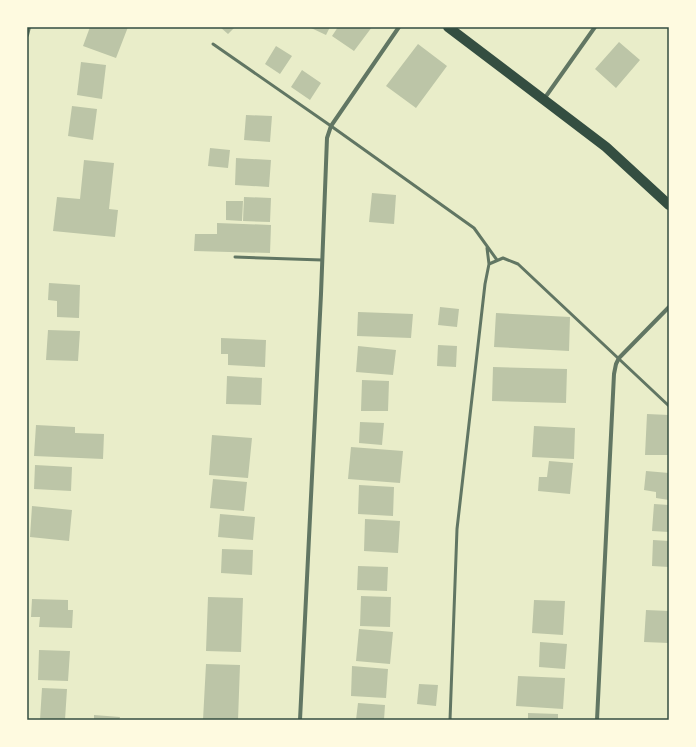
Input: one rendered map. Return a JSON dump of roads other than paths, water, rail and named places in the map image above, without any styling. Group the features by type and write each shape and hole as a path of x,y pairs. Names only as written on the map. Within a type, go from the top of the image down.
{"main road":[{"path":"449,27 606,147 669,205"}],"street":[{"path":"27,35 29,27"},
{"path":"300,720 327,138 331,126 399,27"},
{"path":"544,99 595,27"},
{"path":"598,720 614,374 618,358 669,307"}],"lane":[{"path":"213,44 474,228 498,260"},
{"path":"450,720 457,530 484,292 489,264 487,246"},
{"path":"235,257 322,260"},
{"path":"489,264 503,258 518,264 669,406"}]}
